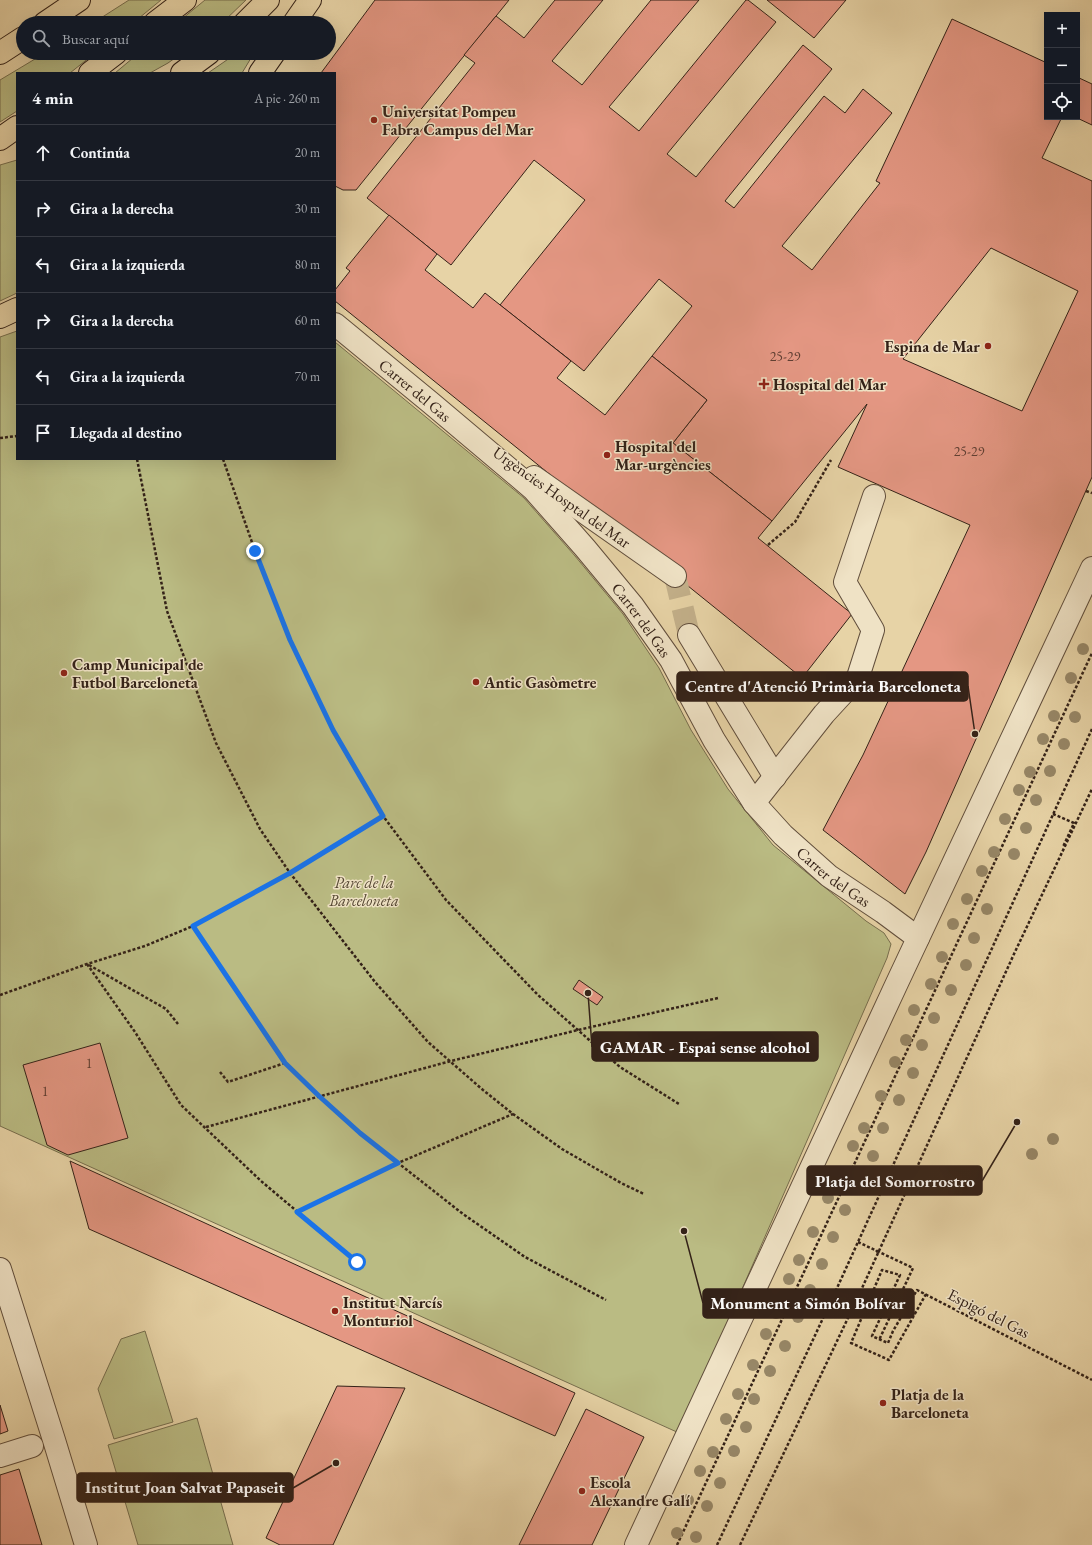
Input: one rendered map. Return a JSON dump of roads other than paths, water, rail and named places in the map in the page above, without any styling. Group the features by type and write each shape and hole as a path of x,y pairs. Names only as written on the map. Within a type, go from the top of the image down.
{"main road":[{"path":"55,16 79,0"},
{"path":"164,16 185,0"},
{"path":"252,16 268,0"},
{"path":"299,16 310,0"},
{"path":"0,53 16,43"},
{"path":"91,72 107,60"},
{"path":"183,72 200,60"},
{"path":"261,72 269,60"},
{"path":"0,139 16,128"},
{"path":"0,150 16,145"},
{"path":"0,317 16,309"}],"street":[{"name":"Carrer del Gas","path":"336,325 533,489 633,606 671,660 714,740 754,803 783,835 829,876 883,912 918,938"},
{"name":"Urgències Hosptal del Mar","path":"448,417 675,576"},
{"path":"754,803 824,714 858,677 873,630 845,582 874,496"},
{"path":"636,1545 1092,568"},
{"path":"689,635 775,777"},
{"path":"0,1269 86,1545"},
{"path":"0,1456 32,1446"}],"tunnel":[{"path":"675,576 689,635"}],"place":[{"name":"Universitat Pompeu Fabra Campus del Mar","path":"374,120"},
{"name":"Espina de Mar","path":"988,346"},
{"name":"Hospital del Mar","path":"764,384"},
{"name":"Hospital del Mar-urgències","path":"607,455"},
{"name":"Camp Municipal de Futbol Barceloneta","path":"64,673"},
{"name":"Antic Gasòmetre","path":"476,682"},
{"name":"Centre d'Atenció Primària Barceloneta","path":"975,734"},
{"name":"GAMAR - Espai sense alcohol","path":"588,993"},
{"name":"Platja del Somorrostro","path":"1017,1122"},
{"name":"Monument a Simón Bolívar","path":"684,1231"},
{"name":"Institut Narcís Monturiol","path":"335,1311"},
{"name":"Platja de la Barceloneta","path":"883,1403"},
{"name":"Institut Joan Salvat Papaseit","path":"336,1463"},
{"name":"Escola Alexandre Galí","path":"582,1491"}],"park label":[{"name":"Parc de la Barceloneta","path":"364,891"}]}
